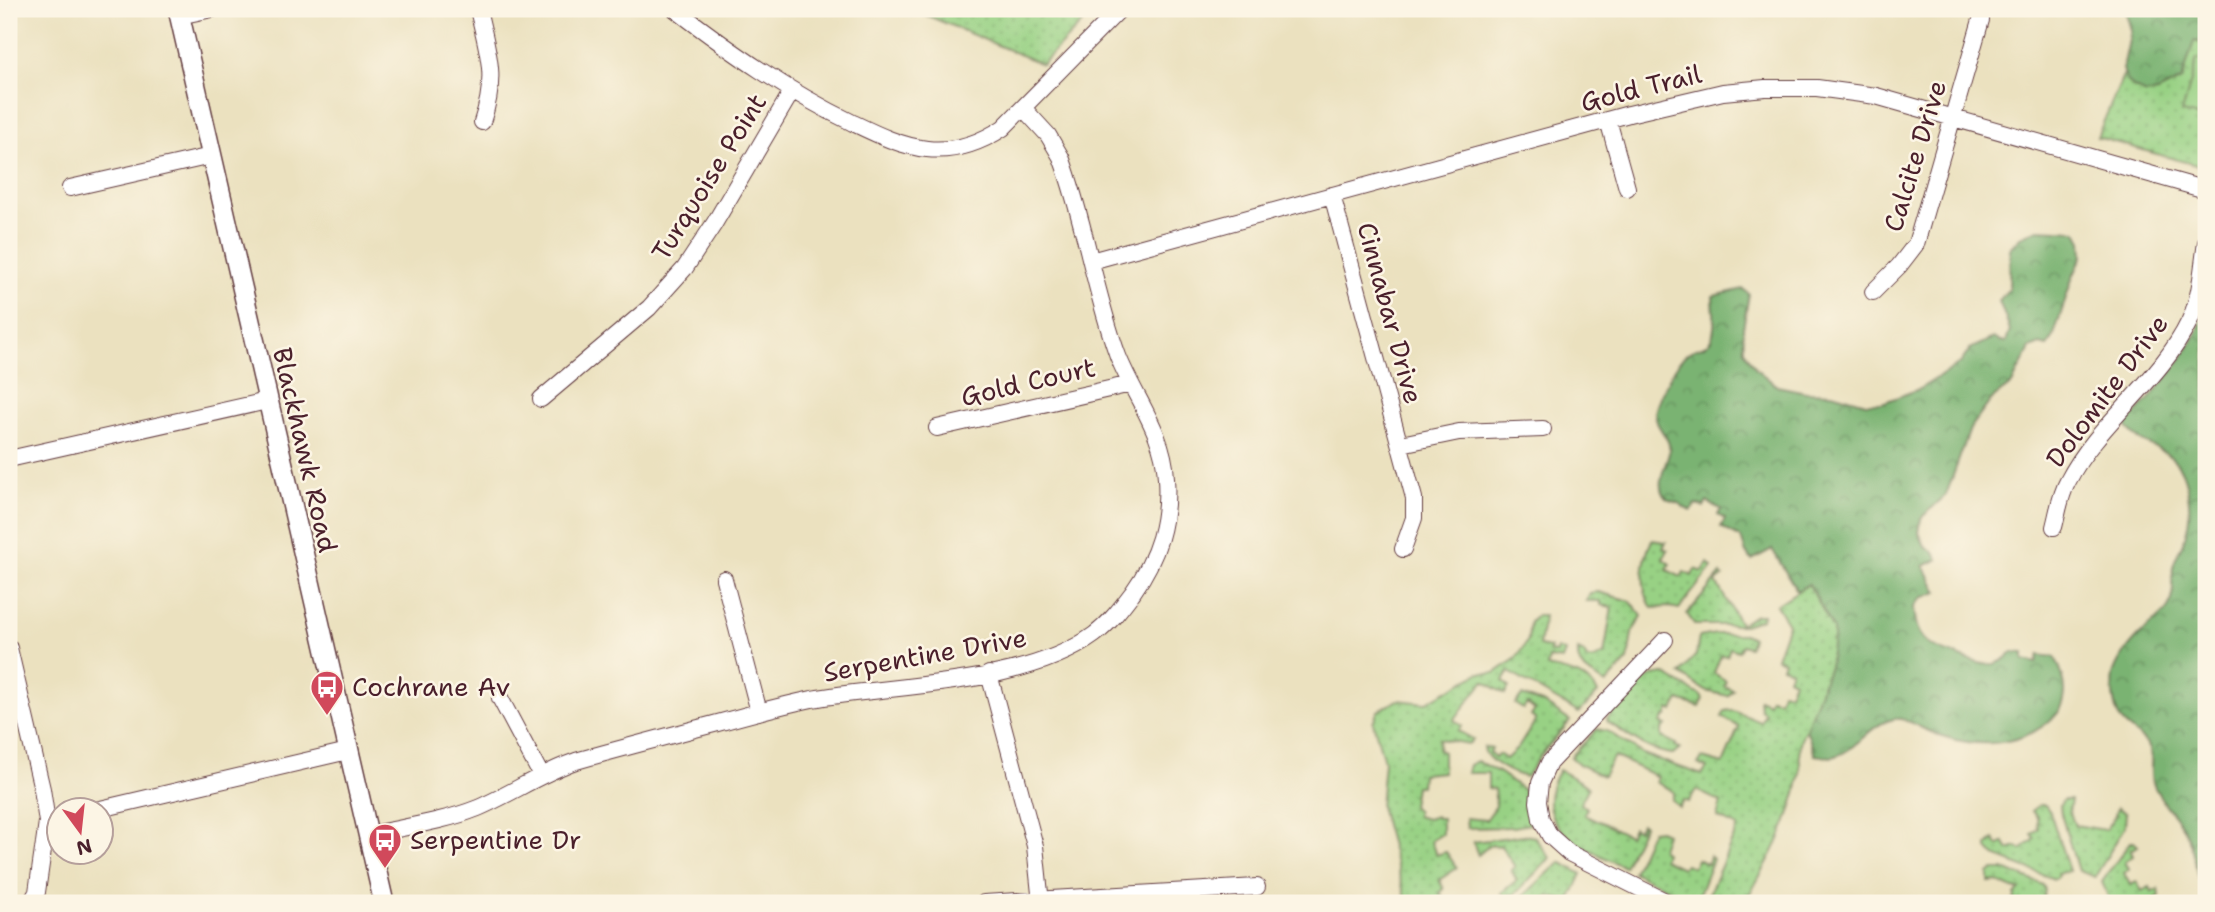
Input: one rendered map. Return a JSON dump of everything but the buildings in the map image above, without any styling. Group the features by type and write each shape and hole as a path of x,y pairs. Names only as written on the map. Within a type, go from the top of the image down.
{"street":[{"path":"179,12 212,9"},
{"path":"478,9 492,76 491,93 482,122"},
{"path":"674,9 752,66 792,91 884,138 929,150 953,149 980,141 1003,128 1120,9"},
{"name":"Blackhawk Road","path":"179,12 384,903"},
{"name":"Calcite Drive","path":"1873,292 1916,244 1981,20"},
{"name":"Gold Trail","path":"1091,261 1608,120 1723,92 1792,87 1856,92 1901,102 2206,190"},
{"name":"Turquoise Point","path":"541,399 649,308 685,268 792,91"},
{"name":"Serpentine Drive","path":"368,835 463,813 541,775 586,758 759,712 834,696 989,674 1053,657 1093,635 1117,614 1155,558 1161,541 1167,507 1165,467 1154,427 1115,346 1061,157 1048,135 1024,109"},
{"path":"1608,120 1627,188"},
{"path":"70,188 211,156"},
{"name":"Cinnabar Drive","path":"1332,195 1401,444 1415,507 1403,550"},
{"name":"Dolomite Drive","path":"2054,527 2069,478 2186,329 2197,298 2206,242"},
{"name":"Gold Court","path":"937,428 1131,384"},
{"path":"9,459 267,401"},
{"name":"Cinnabar Drive","path":"1401,444 1459,432 1543,429"},
{"path":"724,579 759,712"},
{"path":"1665,640 1549,764 1540,783 1538,802 1544,827 1569,853 1668,903"},
{"path":"9,648 46,800"},
{"path":"989,674 1035,846 1041,901"},
{"path":"500,698 541,775"},
{"path":"116,805 348,751"},
{"path":"31,903 37,892 46,852"},
{"path":"984,903 1257,887"}],"green space":[{"path":"912,9 1096,9 1042,64"},
{"path":"2125,9 2206,9 2206,44 2194,41 2182,80 2158,92 2146,94 2133,87 2126,79 2123,69 2131,30"},
{"path":"2206,9 2206,168 2097,137 2149,16"},
{"path":"2197,59 2206,61 2206,119 2182,113"},
{"path":"2038,229 2077,231 2082,241 2083,255 2072,279 2053,338 2047,346 2040,344 2030,348 2012,384 1991,400 1970,429 1946,495 1921,518 1919,533 1925,546 1934,552 1938,559 1924,566 1938,592 1921,598 1914,607 1916,623 1927,642 1973,662 1993,664 2013,652 2024,653 2024,660 2037,663 2039,655 2055,657 2064,682 2062,706 2051,720 2037,730 2005,741 1972,743 1956,740 1906,720 1894,719 1877,726 1844,753 1829,757 1815,755 1806,729 1829,666 1833,629 1809,584 1797,591 1772,549 1752,560 1746,553 1741,538 1721,527 1725,519 1718,515 1721,509 1707,502 1704,507 1696,504 1691,511 1667,499 1663,494 1661,483 1669,447 1655,415 1661,395 1683,357 1706,345 1711,339 1714,324 1713,296 1743,289 1749,294 1743,328 1744,350 1756,369 1777,386 1806,392 1832,393 1866,403 1882,403 1919,389 1960,364 1970,349 1993,338 2006,342 2010,330 1999,301 2009,288 2010,248 2020,237"},
{"path":"2206,308 2206,897 2186,833 2158,794 2152,780 2150,748 2118,715 2112,682 2114,672 2124,654 2171,603 2173,567 2185,537 2189,516 2187,487 2180,468 2165,453 2139,439 2126,425 2162,385 2183,356"},
{"path":"1652,540 1666,542 1663,548 1668,550 1663,559 1670,564 1667,570 1681,577 1684,572 1692,576 1695,569 1702,572 1708,563 1712,567 1679,609 1652,608 1648,600 1643,574"},
{"path":"1721,574 1723,577 1716,582 1740,624 1756,615 1763,615 1762,619 1744,625 1695,625 1687,614"},
{"path":"1809,584 1833,629 1833,651 1824,686 1801,740 1800,775 1791,809 1770,857 1744,903 1705,903 1738,827 1717,817 1721,802 1696,790 1688,802 1683,800 1679,807 1672,801 1674,792 1656,782 1658,777 1614,756 1603,776 1580,765 1571,757 1597,729 1607,731 1643,754 1702,775 1707,768 1698,764 1702,758 1723,764 1739,727 1722,717 1725,711 1731,710 1761,722 1765,713 1760,709 1759,699 1768,703 1770,698 1779,700 1782,691 1789,693 1794,681 1788,678 1791,670 1782,666 1784,661 1776,658 1788,624 1776,605"},
{"path":"1598,592 1630,601 1642,616 1632,633 1628,660 1606,684 1586,671 1578,657 1578,650 1590,660 1604,655 1612,607 1601,605 1601,601 1586,601 1590,593"},
{"path":"1536,616 1544,616 1539,646 1550,648 1549,652 1556,653 1557,649 1565,652 1562,660 1549,658 1547,667 1582,677 1598,693 1579,713 1509,672 1503,681 1509,687 1505,694 1484,681 1454,720 1462,726 1458,731 1473,739 1469,744 1439,739 1438,750 1443,752 1443,772 1422,774 1421,786 1415,786 1412,806 1417,811 1416,816 1427,819 1436,816 1442,818 1442,834 1431,841 1436,855 1446,852 1457,868 1439,880 1444,889 1440,893 1447,903 1407,903 1380,807 1384,761 1373,722 1378,711 1398,700 1425,703 1479,673 1495,673 1515,659 1528,640 1530,622"},
{"path":"1744,634 1752,638 1749,647 1742,645 1739,651 1730,648 1727,656 1721,655 1714,673 1726,681 1724,686 1733,690 1728,696 1706,691 1680,674 1696,655 1699,637"},
{"path":"1664,674 1701,696 1703,700 1700,707 1679,700 1673,711 1669,709 1661,723 1666,725 1662,729 1662,737 1680,748 1673,754 1639,742 1607,719 1645,680"},
{"path":"1522,696 1545,704 1570,721 1526,777 1494,762 1484,747 1492,749 1490,753 1495,758 1499,754 1506,759 1518,748 1536,720 1531,716 1535,710 1527,704 1523,709 1515,704"},
{"path":"1477,761 1500,773 1526,792 1530,824 1467,828 1466,818 1486,820 1496,806 1494,789 1488,788 1488,773 1467,773 1469,765"},
{"path":"1559,770 1589,787 1580,804 1587,808 1584,814 1629,836 1633,828 1638,830 1641,824 1644,825 1624,867 1577,843 1554,820 1549,806 1550,790"},
{"path":"2063,800 2071,800 2069,812 2075,825 2105,830 2117,808 2126,813 2125,826 2095,877 2078,871 2061,814 2060,805"},
{"path":"2039,805 2045,805 2050,812 2069,871 2057,873 2058,876 2054,879 1994,856 1988,849 1994,839 1999,846 2004,842 2009,850 2017,847 2021,850 2035,839 2032,834 2038,829 2037,817 2032,811"},
{"path":"1659,830 1666,833 1661,849 1665,853 1663,859 1682,868 1685,864 1693,867 1697,859 1708,864 1710,856 1713,859 1696,902 1633,872 1650,834"},
{"path":"1524,835 1535,837 1550,858 1515,894 1505,897 1501,893 1517,880 1511,870 1515,867 1501,846 1490,845 1478,855 1473,842"},
{"path":"2130,842 2138,846 2130,850 2133,856 2125,861 2129,869 2124,873 2130,885 2137,882 2142,891 2150,887 2152,892 2159,889 2160,897 2150,903 2110,903 2102,882"},
{"path":"1560,862 1582,874 1569,902 1549,896 1539,903 1516,903"},
{"path":"1994,870 2007,870 2043,885 2045,890 2042,903 2014,903 2015,895 2020,889 2013,889 1996,881 1989,882 1989,874"}],"place":[{"name":"Cochrane Av","path":"327,717"},
{"name":"Serpentine Dr","path":"385,870"}]}
